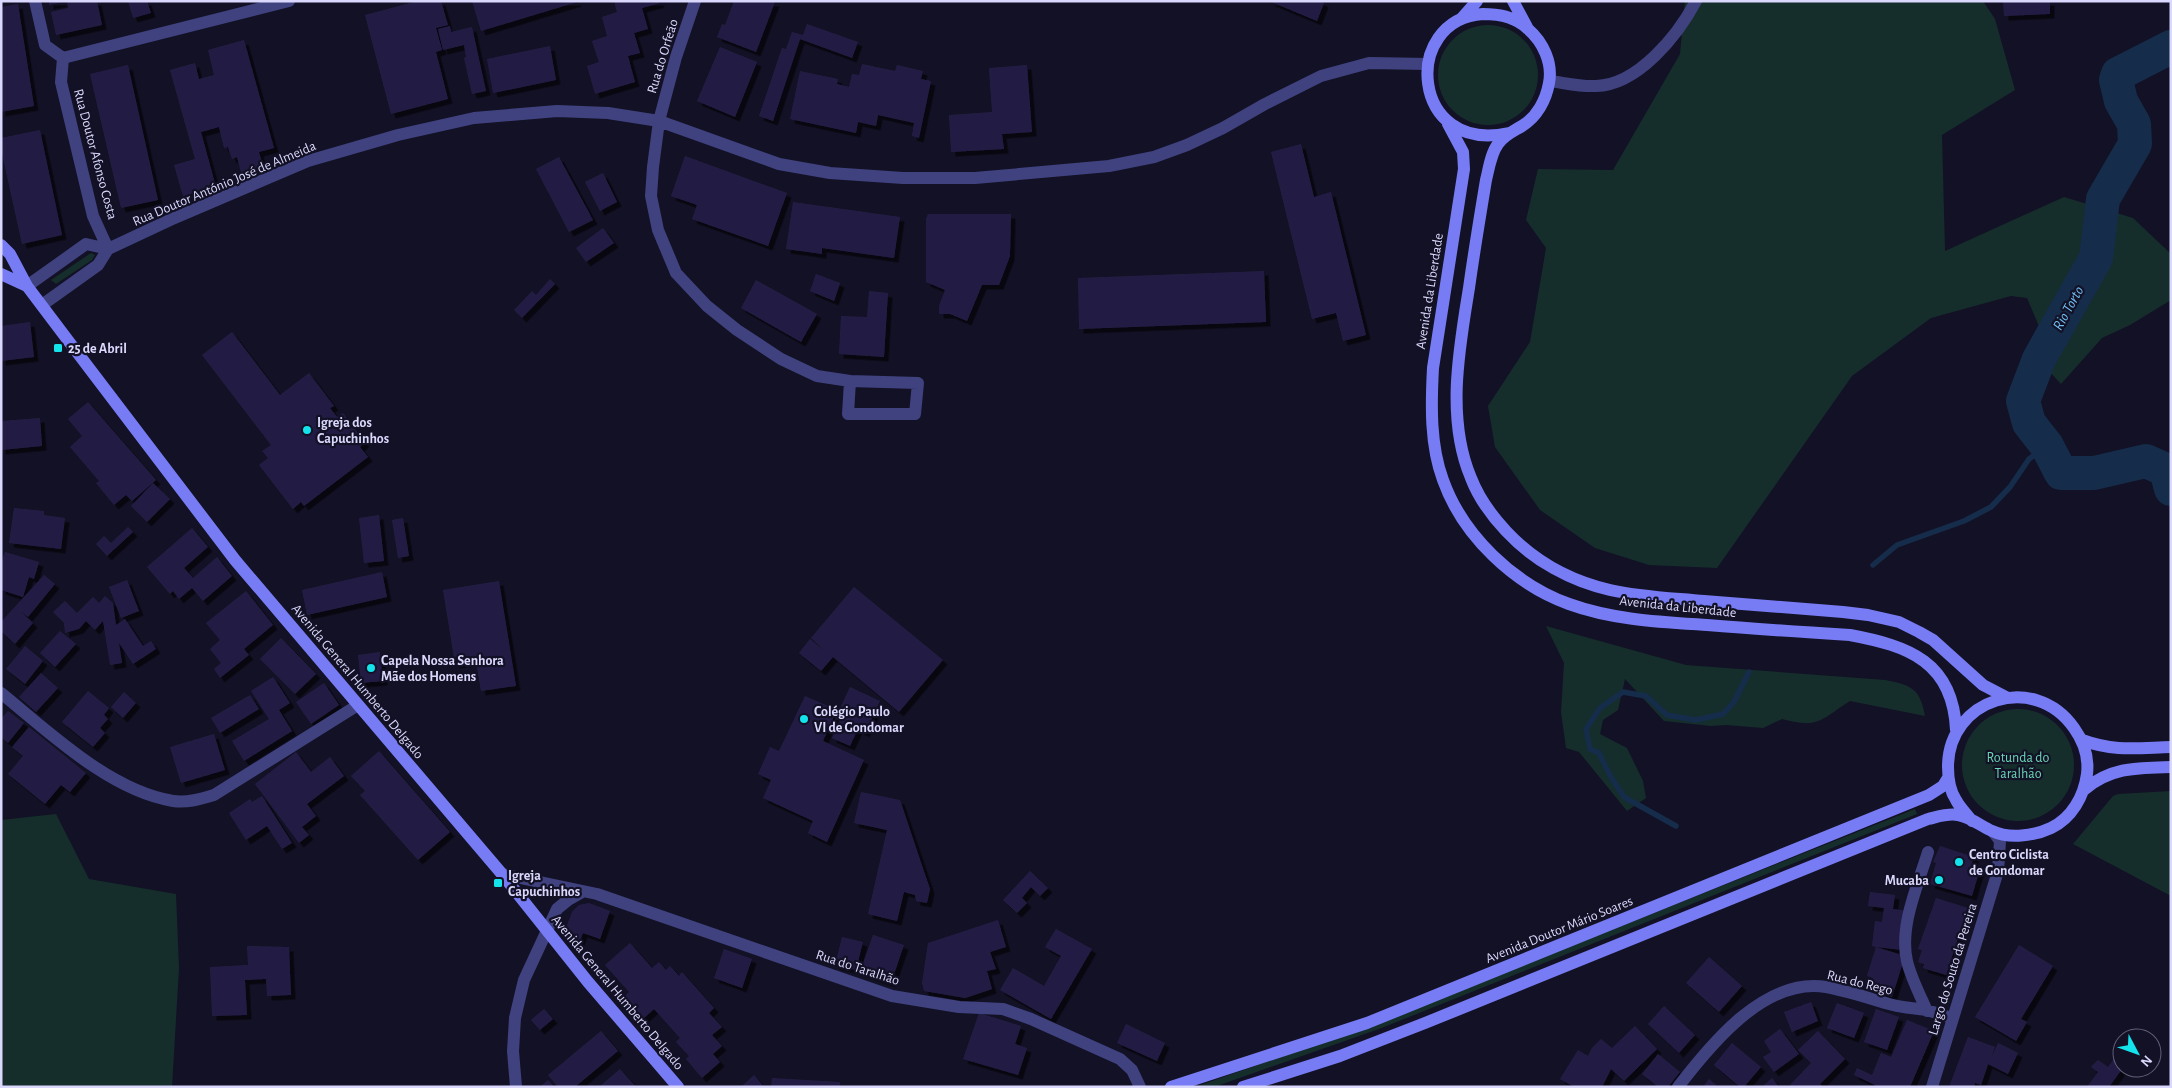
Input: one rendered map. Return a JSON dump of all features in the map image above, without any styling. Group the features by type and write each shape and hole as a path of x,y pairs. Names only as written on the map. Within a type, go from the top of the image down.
{"main road":[{"path":"1459,21 1476,15 1494,14 1511,18 1527,27 1538,38 1545,51 1550,81 1546,98 1537,113 1524,125 1508,133 1492,137 1474,135 1458,129 1444,118 1429,93 1428,64 1438,39 1459,21 1477,1"},
{"path":"1513,1 1527,27"},
{"name":"Avenida da Liberdade","path":"1444,118 1460,142 1463,152 1464,169 1433,368 1431,399 1433,435 1443,480 1456,510 1474,536 1518,576 1559,599 1586,610 1652,622 1850,635 1880,641 1898,648 1921,660 1945,682 1952,697 1956,730"},
{"name":"Avenida da Liberdade","path":"1508,133 1498,144 1486,180 1460,346 1457,377 1458,417 1462,448 1470,477 1488,510 1513,539 1531,554 1556,570 1582,581 1638,596 1843,612 1899,622 1933,640 1973,677 2008,698"},
{"name":"Avenida General Humberto Delgado","path":"1,245 10,254 27,286 235,560 502,874 546,930 678,1087"},
{"name":"Avenida General Humberto Delgado","path":"1,274 27,286"},
{"path":"1972,821 1955,800 1948,778 1948,755 1956,730 1973,714 1997,700 2024,696 2052,706 2069,721 2082,740 2088,763 2085,789"},
{"path":"2082,740 2099,746 2118,749 2171,747"},
{"path":"1243,1087 1340,1056 1425,1023 1928,819 1944,815 1958,815 1994,833 2023,836 2052,828 2074,809 2085,789 2097,779 2116,771 2133,768 2171,766"},
{"name":"Avenida Doutor Mário Soares","path":"1171,1087 1367,1022 1929,795 1943,786 1948,778"}],"street":[{"path":"35,1 45,45 64,58 289,1"},
{"name":"Rua do Orfeão","path":"695,1 676,57 659,121 652,167 651,196 658,230 676,273 707,306 737,330 781,359 817,376 850,381 918,383 915,414 848,414 850,381"},
{"path":"1550,81 1595,86 1609,84 1630,76 1678,30 1696,1"},
{"name":"Rua Doutor Afonso Costa","path":"64,58 61,82 93,216 108,249"},
{"name":"Rua Doutor António José de Almeida","path":"42,305 98,265 108,249 170,220 308,161 408,133 474,118 557,111 608,113 659,121 779,164 830,173 903,178 975,178 1109,166 1154,157 1187,145 1223,128 1321,76 1370,63 1428,64"},
{"path":"27,286 86,244 108,249"},
{"path":"1,693 102,773 147,793 172,800 188,801 214,795 358,705"},
{"name":"Largo do Souto da Pereira","path":"1932,1087 1998,871 2000,841 1994,833"},
{"name":"Largo do Souto da Pereira","path":"2000,860 2012,843 2023,836"},
{"path":"1927,1011 1909,970 1905,942 1912,905 1928,852"},
{"name":"Rua do Taralhão","path":"502,874 597,894 892,996 959,1007 1003,1009 1012,1012 1120,1059 1132,1070 1140,1087"},
{"path":"516,1087 513,1052 514,1018 524,980 557,909 582,892"},
{"name":"Rua do Rego","path":"1678,1087 1698,1060 1734,1022 1762,1003 1786,990 1806,986 1826,987 1952,1018"}],"green space":[{"path":"1685,1 1983,1 1995,19 2015,90 1942,135 1945,251 2064,197 2133,218 2171,254 2171,300 2130,325 2102,338 2061,384 2047,369 2038,324 2027,298 2011,296 1931,318 1852,376 1717,568 1649,565 1595,548 1540,510 1495,447 1488,406 1530,342 1546,248 1526,220 1538,169 1613,170 1680,54"},
{"path":"1488,25 1498,26 1516,33 1530,47 1537,65 1537,85 1530,103 1516,117 1498,124 1488,125 1478,124 1460,117 1446,103 1439,85 1438,75 1439,65 1446,47 1460,33 1478,26"},
{"path":"91,253 95,255 92,260 56,284 51,280"},
{"path":"1546,626 1686,665 1894,682 1913,689 1920,699 1925,716 1850,701 1825,718 1812,723 1782,719 1763,728 1726,725 1711,726 1664,721 1625,679 1618,710 1603,720 1600,734 1627,748 1643,781 1646,798 1627,811 1579,752 1566,748 1561,712 1564,663"},
{"name":"Rotunda do Taralhão","path":"2018,709 2039,713 2058,725 2070,744 2074,765 2070,786 2058,805 2039,817 2018,821 1997,817 1978,805 1966,786 1962,765 1966,744 1978,725 1997,713"},
{"path":"2171,791 2171,896 2073,844 2113,796 2118,794"},
{"path":"1915,809 1917,814 1379,1029 1214,1087 1195,1087 1378,1023"},
{"path":"56,814 89,879 176,894 179,968 172,1087 1,1087 1,820"}],"building":[{"path":"49,1 64,1 64,2 49,5"},
{"path":"67,1 97,1 102,25 56,35 51,12 68,8"},
{"path":"128,1 147,1 151,13 133,18"},
{"path":"418,1 441,1 448,25 436,28 442,50 436,52 448,99 391,114 365,15"},
{"path":"472,1 577,1 577,2 481,31"},
{"path":"614,1 659,1 660,3 642,8 648,29 634,33 640,53 628,56 635,82 595,94 587,66 599,62 592,41 607,36 602,17 617,12"},
{"path":"734,1 775,2 756,52 717,37 722,24 725,25"},
{"path":"1269,1 1321,1 1324,3 1317,21"},
{"path":"2003,1 2050,1 2050,14 2004,16"},
{"path":"18,4 34,106 1,112 1,7"},
{"path":"807,24 858,42 852,58 800,39 773,121 759,116 782,48 786,49 792,32 803,35"},
{"path":"450,26 451,32 472,27 486,91 472,94 464,58 466,57 464,45 443,50 438,29"},
{"path":"244,40 274,148 259,152 263,166 241,172 237,157 232,159 228,147 224,148 219,127 201,132 216,187 183,196 174,165 195,159 170,70 195,63 199,79 214,75 208,50"},
{"path":"550,46 556,80 493,93 487,59"},
{"path":"720,47 757,62 735,117 697,101"},
{"path":"862,64 895,71 897,65 923,71 921,79 931,81 919,138 912,136 914,123 878,115 876,126 858,122 856,133 790,119 800,71 838,79 837,84 849,87 852,74 859,75"},
{"path":"128,65 158,200 121,208 90,74"},
{"path":"1027,65 1032,132 1002,134 1004,149 951,152 949,115 992,112 989,68"},
{"path":"40,130 62,235 22,244 1,149 1,138"},
{"path":"1301,144 1314,197 1331,192 1366,335 1343,341 1336,313 1312,319 1271,152"},
{"path":"685,156 787,193 768,246 692,219 697,205 671,196"},
{"path":"559,157 593,220 569,232 536,169"},
{"path":"603,173 617,202 600,211 585,182"},
{"path":"793,202 900,217 894,258 822,248 822,254 786,249"},
{"path":"928,214 1011,214 1010,256 999,285 982,285 967,321 950,314 939,314 939,306 945,290 926,282 926,219"},
{"path":"603,228 614,243 586,262 576,248"},
{"path":"1264,271 1266,322 1079,329 1078,278"},
{"path":"816,274 840,283 834,301 810,291"},
{"path":"550,279 555,284 522,318 514,310 532,291 536,295"},
{"path":"756,280 817,314 801,342 741,308"},
{"path":"869,291 888,293 884,357 839,354 841,316 867,317"},
{"path":"30,322 34,357 1,361 1,326"},
{"name":"Igreja dos Capuchinhos","path":"232,332 280,395 309,373 334,406 330,408 337,417 343,413 365,442 360,447 368,457 304,506 301,502 293,509 259,465 268,458 262,451 271,445 202,355"},
{"path":"88,402 156,480 132,501 126,495 114,505 96,483 99,481 70,447 82,436 68,419"},
{"path":"40,418 42,446 1,450 1,421"},
{"path":"153,483 170,499 147,522 131,506"},
{"path":"14,508 44,511 44,515 65,518 61,549 9,543"},
{"path":"379,515 384,561 364,563 359,518"},
{"path":"403,518 409,556 398,558 392,520"},
{"path":"128,527 133,532 107,556 96,544 104,536 111,543"},
{"path":"192,528 208,547 184,568 193,578 217,557 232,576 203,601 192,588 179,599 173,591 170,594 147,567"},
{"path":"5,552 39,562 34,579 29,577 23,597 1,590 1,563"},
{"path":"382,572 387,597 307,615 302,590"},
{"path":"44,575 55,584 28,617 19,610 33,623 15,644 1,631 1,622"},
{"path":"127,580 139,611 121,618 109,587"},
{"path":"499,581 516,686 481,691 476,661 455,664 443,590"},
{"path":"854,587 943,660 899,712 833,657 821,671 799,653 810,639 826,652 811,638"},
{"path":"246,591 273,625 244,649 249,655 220,678 214,669 221,663 210,649 220,640 206,623"},
{"path":"105,596 113,603 116,625 125,619 143,646 151,641 156,649 133,664 119,643 122,663 110,665 103,621 95,630 86,621 79,629 65,633 64,623 53,612 65,601 77,613 93,597 99,603"},
{"path":"60,631 76,644 55,667 40,653"},
{"path":"281,638 316,674 295,694 260,659"},
{"path":"25,646 43,661 25,684 6,669"},
{"name":"Capela Nossa Senhora Mãe dos Homens","path":"380,652 383,681 361,683 358,655"},
{"path":"41,673 58,688 36,712 19,697"},
{"path":"273,677 290,703 279,710 292,731 244,761 232,741 269,719 251,691"},
{"path":"324,683 339,705 311,724 296,702"},
{"path":"850,687 880,701 865,733 858,729 850,746 832,738 840,721 835,719"},
{"path":"88,691 109,708 104,715 108,719 100,728 105,733 93,747 62,722"},
{"path":"124,692 136,703 123,718 111,707"},
{"path":"250,695 259,709 220,733 211,718"},
{"path":"805,696 837,710 823,741 864,760 827,842 808,833 813,821 763,798 771,780 758,774 770,747 779,751"},
{"path":"8,711 24,723 8,743 1,737 1,719"},
{"path":"29,727 86,773 70,792 61,785 45,804 8,774 23,756 12,747"},
{"path":"214,734 225,770 181,783 170,747"},
{"path":"379,751 450,832 418,860 360,795 365,791 351,776"},
{"path":"296,752 311,772 330,757 344,776 307,804 316,816 302,827 309,835 299,843 255,784"},
{"path":"861,792 900,800 930,889 927,903 916,901 915,895 904,892 897,921 868,914 887,830 854,823"},
{"path":"262,796 292,843 282,849 267,826 246,840 229,813 250,799 252,802"},
{"name":"Centro Ciclista de Gondomar","path":"1940,846 1974,857 1971,866 1980,869 1972,896 1930,884 1936,863 1933,862"},
{"path":"1030,871 1048,888 1040,896 1031,887 1022,898 1027,903 1017,913 1003,900"},
{"path":"1870,892 1895,895 1893,909 1907,911 1902,950 1872,946 1875,921 1882,922 1884,908 1868,906"},
{"path":"1936,898 1968,908 1946,975 1923,968 1924,964 1918,962 1922,950 1918,949"},
{"path":"589,903 610,911 600,939 583,933 580,941 563,936 572,912 579,905"},
{"path":"998,920 1006,947 990,952 996,969 987,971 992,989 965,998 924,991 922,983 928,943"},
{"path":"1056,929 1092,949 1051,1019 1000,990 1013,968 1044,986 1061,956 1045,947"},
{"path":"873,935 904,945 891,983 860,972"},
{"path":"842,937 863,942 856,970 835,965"},
{"path":"630,943 652,968 659,962 666,970 670,966 679,976 682,972 714,1008 709,1013 722,1027 712,1035 722,1046 713,1054 720,1062 702,1078 686,1059 689,1056 676,1042 680,1038 654,1009 642,1020 623,998 629,992 605,965"},
{"path":"2019,945 2053,966 2021,1019 2027,1022 2016,1041 1975,1017"},
{"path":"247,946 289,947 291,995 267,996 266,979 245,980 247,1015 212,1016 210,967 248,965"},
{"path":"1876,947 1905,956 1892,997 1869,990 1873,978 1867,976"},
{"path":"724,949 752,959 742,988 714,978"},
{"path":"1709,957 1742,986 1719,1012 1686,983"},
{"path":"1811,1002 1818,1021 1792,1032 1784,1012"},
{"path":"1837,1003 1864,1013 1854,1038 1827,1028"},
{"path":"1664,1006 1695,1035 1679,1053 1648,1024"},
{"path":"544,1009 553,1019 540,1030 531,1020"},
{"path":"1876,1009 1899,1017 1887,1050 1864,1042"},
{"path":"979,1013 1021,1026 1015,1044 1027,1048 1018,1075 963,1059"},
{"path":"1907,1020 1934,1031 1910,1087 1874,1087 1875,1085 1854,1075 1857,1068 1872,1075 1881,1053 1891,1057"},
{"path":"1126,1024 1165,1043 1157,1061 1117,1043"},
{"path":"1635,1026 1657,1049 1624,1081 1611,1069 1602,1087 1574,1087 1560,1079 1578,1050 1588,1056 1592,1048 1601,1039 1612,1048"},
{"path":"1780,1029 1799,1054 1774,1072 1763,1057 1771,1052 1764,1041"},
{"path":"601,1031 618,1051 575,1087 558,1087 548,1075"},
{"path":"1818,1031 1845,1059 1820,1084 1823,1087 1792,1087 1790,1085 1811,1063 1798,1050"},
{"path":"1968,1037 1995,1047 1991,1058 1998,1043 2018,1053 2008,1074 1988,1064 1981,1085 1975,1083 1974,1087 1949,1087"},
{"path":"1732,1043 1761,1067 1744,1087 1740,1087 1714,1065"},
{"path":"1658,1054 1680,1072 1668,1087 1658,1087 1642,1074"},
{"path":"2098,1060 2108,1067 2112,1062 2112,1078 2116,1078 2109,1087 2087,1087 2098,1072 2091,1067"},
{"path":"620,1069 636,1087 599,1087"},
{"path":"754,1075 764,1087 741,1087"},
{"path":"772,1078 840,1082 840,1087 771,1087"},
{"path":"1772,1078 1779,1087 1762,1087"},
{"path":"1709,1079 1718,1087 1703,1087"},
{"path":"548,1080 554,1087 540,1087"}],"waterway":[{"name":"Rio Torto","path":"2171,47 2118,74 2116,80 2121,101 2134,124 2135,144 2103,199 2096,258 2039,359 2023,401 2029,423 2047,446 2061,473 2094,473 2146,461 2166,470 2171,489"},
{"path":"1873,565 1897,545 1964,521 1991,507 2010,487 2029,459 2047,446"},
{"path":"1676,826 1624,797 1599,753 1590,749 1586,729 1600,708 1623,692 1646,696 1667,715 1696,720 1723,714 1734,702 1749,672"}],"place":[{"name":"25 de Abril","path":"58,348"},
{"name":"Igreja dos Capuchinhos","path":"307,430"},
{"name":"Capela Nossa Senhora Mãe dos Homens","path":"371,668"},
{"name":"Colégio Paulo VI de Gondomar","path":"804,719"},
{"name":"Centro Ciclista de Gondomar","path":"1959,862"},
{"name":"Mucaba","path":"1939,880"},
{"name":"Igreja Capuchinhos","path":"498,883"}]}
